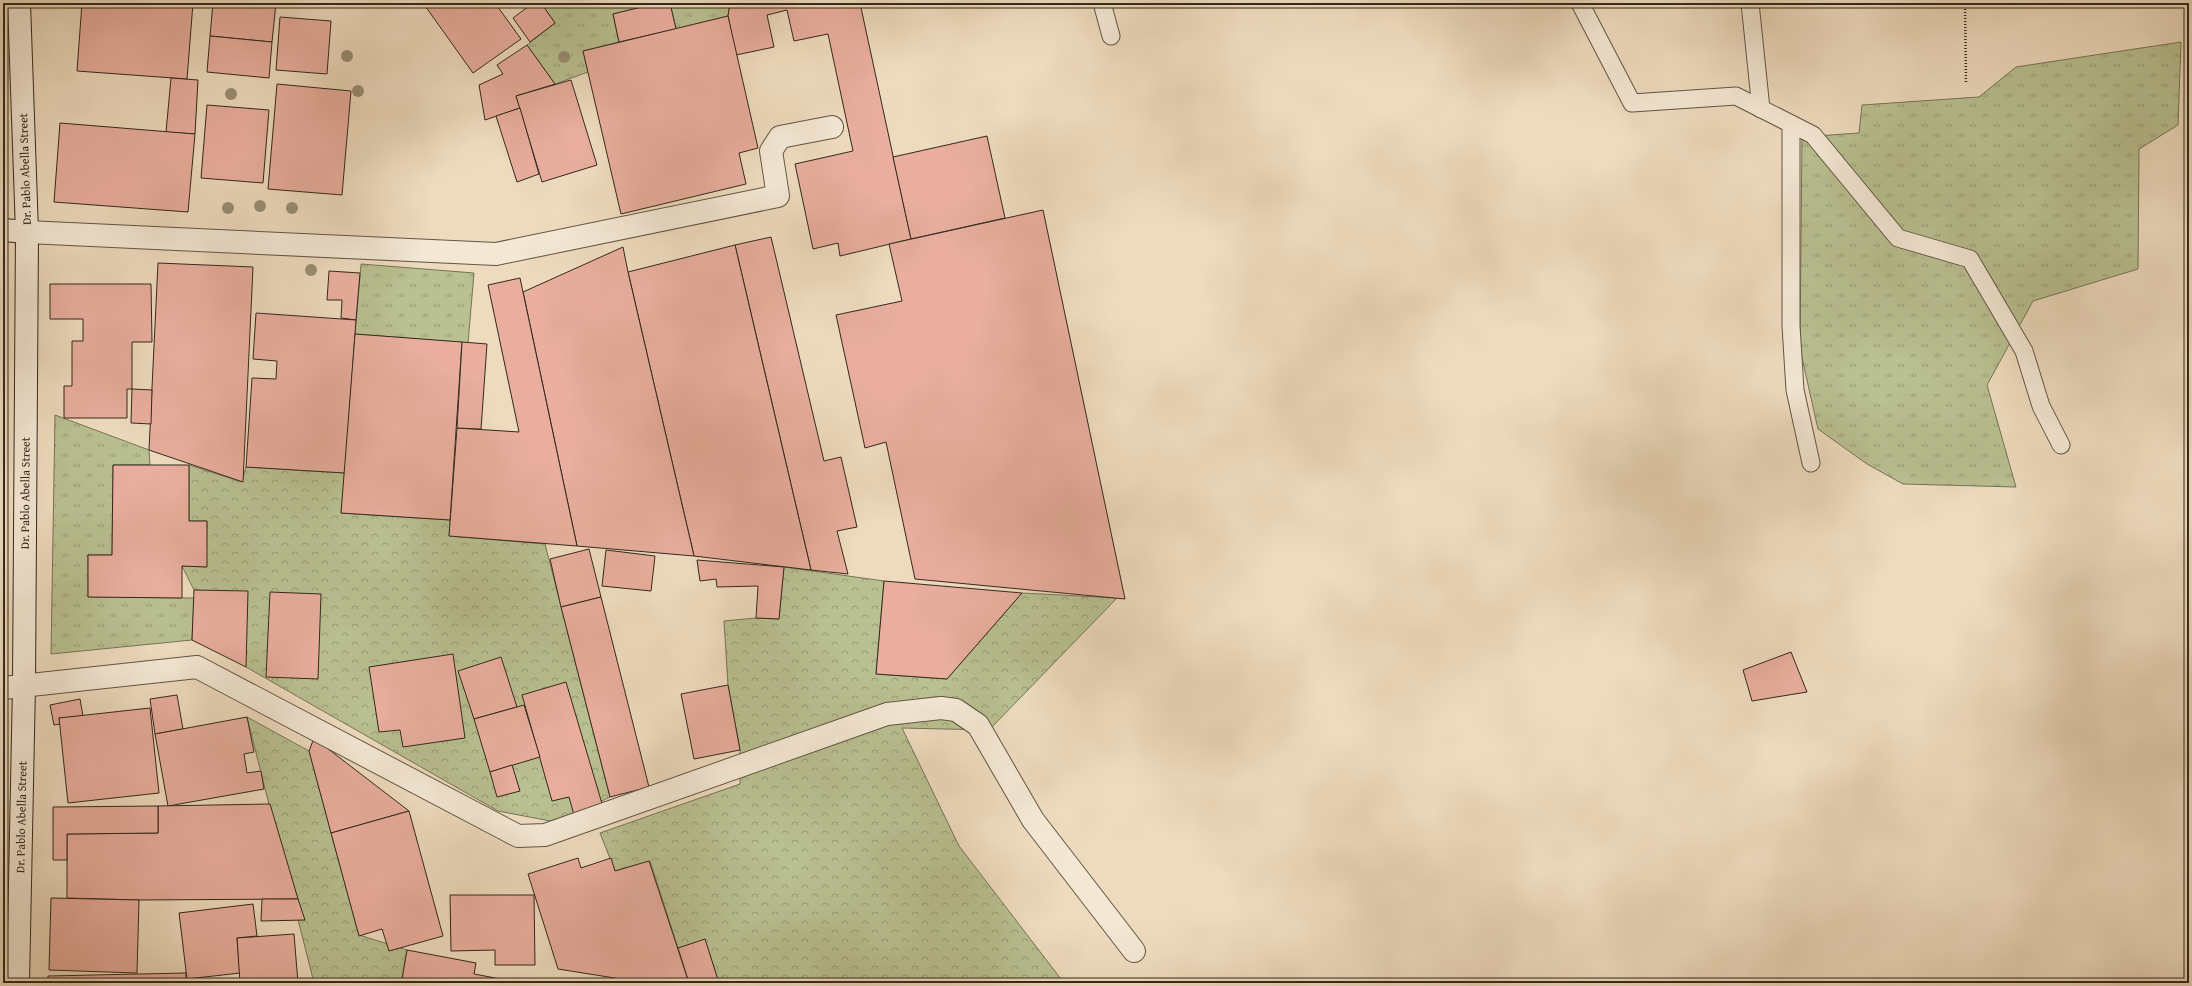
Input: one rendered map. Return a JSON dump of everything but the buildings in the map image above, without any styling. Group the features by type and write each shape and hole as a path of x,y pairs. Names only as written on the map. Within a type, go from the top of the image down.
{"street":[{"name":"Dr. Pablo Abella Street","path":"18,983 13,686 27,232 19,3"},
{"path":"3,230 496,254 778,196 771,150 780,137 832,127"},
{"path":"13,686 197,667 518,836 545,835 887,714 941,708 956,710 978,725 1033,820 1134,951"}],"lane":[{"path":"1102,3 1111,36"},
{"path":"1580,3 1632,103 1736,96 1812,135 1898,238 1970,259 2024,351 2041,406 2061,445"},
{"path":"1750,3 1761,108"},
{"path":"1791,124 1791,326 1795,390 1811,463"}],"path":[{"path":"1965,3 1966,82"}],"green space":[{"path":"541,3 658,3 613,14 619,42 583,51 588,72 555,84 527,45 555,23"},
{"path":"670,3 730,3 728,16 676,29"},
{"path":"2181,42 2178,125 2139,149 2138,269 2033,301 1987,385 2016,487 1903,484 1867,464 1818,429 1800,349 1802,137 1859,133 1862,105 1979,97 2016,67"},
{"path":"361,264 474,273 468,343 355,334"},
{"path":"55,415 149,450 150,465 113,465 112,555 88,555 88,597 194,598 192,640 51,654"},
{"path":"189,465 242,482 246,467 345,473 341,513 450,520 449,536 545,544 610,797 574,815 550,821 498,811 246,667 194,590 182,566 206,567 207,521 189,521"},
{"path":"784,567 884,581 876,674 947,679 1022,593 1117,598 989,730 902,728 959,846 1064,983 719,983 705,940 678,948 650,861 615,871 600,833 740,784 740,750 728,685 724,621 756,618 779,619"},
{"path":"3,576 5,663 3,663"},
{"path":"247,717 309,751 359,935 407,950 402,979 403,983 314,983"}]}
